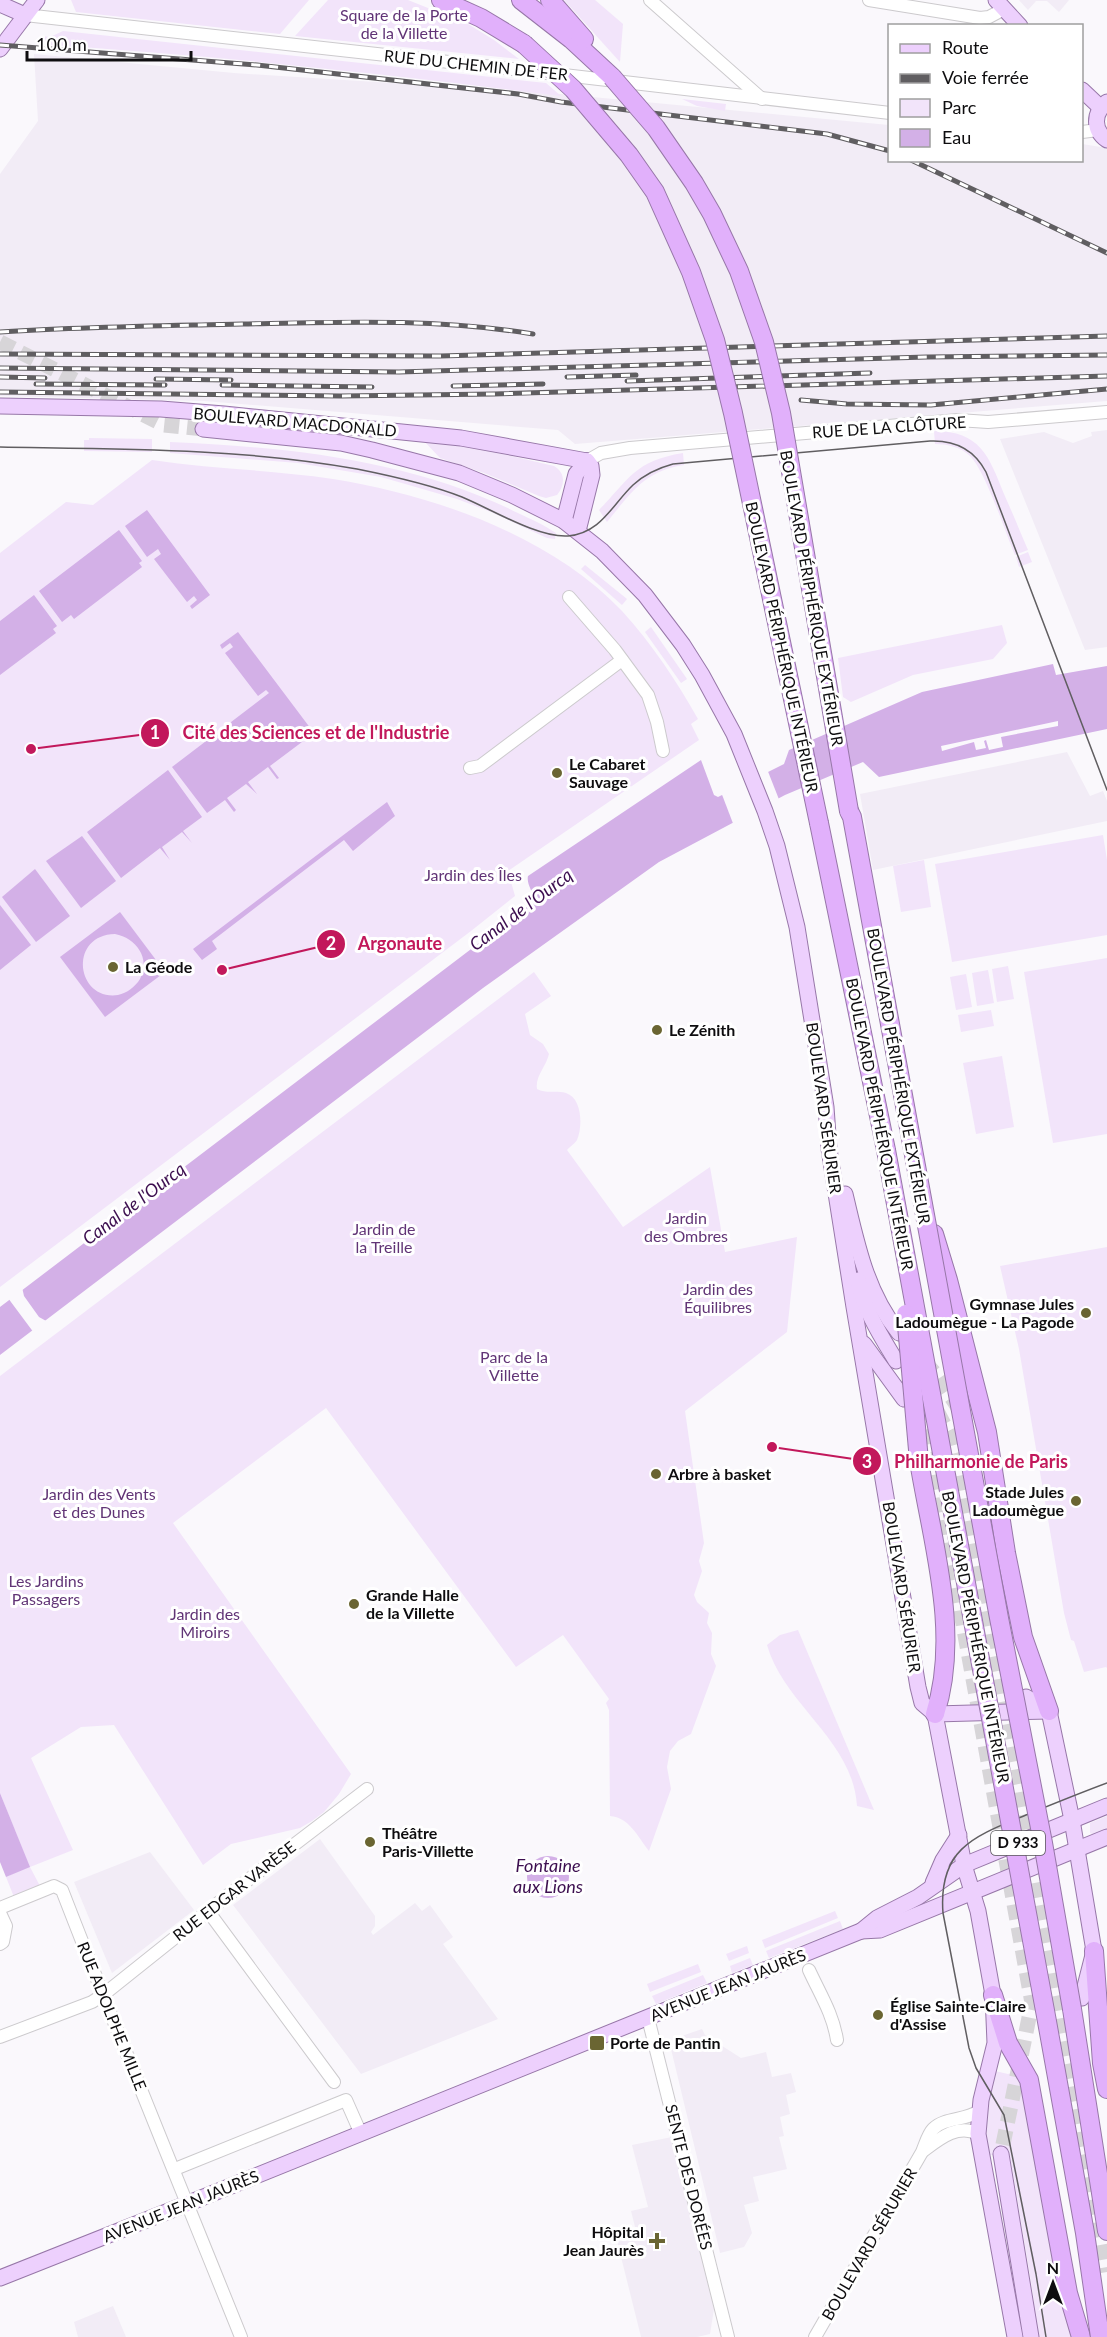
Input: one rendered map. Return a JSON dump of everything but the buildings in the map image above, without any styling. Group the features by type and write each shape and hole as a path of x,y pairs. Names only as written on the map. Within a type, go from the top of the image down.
{"highway":[{"path":"441,0 481,18 524,44"},
{"name":"BOULEVARD PÉRIPHÉRIQUE INTÉRIEUR","path":"464,0 524,44 573,89 629,155 655,192 691,272 715,340 733,413 886,1150 1048,2028 1085,2234 1100,2337"},
{"name":"BOULEVARD PÉRIPHÉRIQUE EXTÉRIEUR","path":"521,0 571,39 612,77 656,128 694,183 712,214 739,271 764,342 781,413 849,811 1047,1865 1107,2231"},
{"path":"550,0 582,36 612,77"},
{"path":"923,1208 941,1254 987,1432 1006,1553 1023,1636 1049,1711"},
{"path":"898,1217 919,1461 944,1616 943,1666 940,1698 935,1714"},
{"path":"1094,1951 1102,2063 1107,2089"},
{"path":"993,1995 1008,2043 1029,2080 1068,2293 1081,2337"}],"main road":[{"path":"0,50 37,0"},
{"path":"0,4 26,15"},
{"path":"1000,4 1018,24"},
{"path":"1083,91 1104,105 1096,119 1103,135"},
{"name":"BOULEVARD MACDONALD","path":"0,406 461,438 587,461"},
{"name":"BOULEVARD MACDONALD","path":"203,429 341,443 399,456 487,483 564,521 578,531 602,551 645,595 683,645 726,719 750,771 775,839"},
{"path":"564,521 576,474 587,461"},
{"path":"578,531 592,475 587,461"},
{"name":"BOULEVARD SÉRURIER","path":"775,839 796,927 826,1107 829,1149 918,1687 922,1703 935,1714 964,1864 973,1892 993,1995 995,2043 979,2111"},
{"path":"826,1107 837,1141 852,1247 862,1295 878,1330 896,1361"},
{"path":"845,1194 867,1279 879,1305 899,1333"},
{"path":"860,1339 904,1399"},
{"path":"1026,1697 1049,1711 1072,1820 1094,1951 1083,1998"},
{"path":"935,1714 1049,1711"},
{"name":"D 933","path":"964,1864 1107,1806"},
{"path":"930,1888 959,1835"},
{"name":"D 933","path":"973,1892 1107,1837"},
{"name":"AVENUE JEAN JAURÈS","path":"0,2277 187,2204 861,1931 878,1918 918,1897 964,1864"},
{"name":"AVENUE JEAN JAURÈS","path":"861,1931 880,1930 973,1892"},
{"path":"979,2111 978,2134 1015,2337"},
{"path":"1001,2154 1031,2337"}],"street":[{"path":"650,0 762,99"},
{"path":"869,0 980,18 989,17 1000,4"},
{"name":"RUE DU CHEMIN DE FER","path":"26,15 545,72 888,113"},
{"path":"1083,132 1103,135"},
{"name":"RUE DE LA CLÔTURE","path":"587,461 601,453 630,448 958,420 988,422 1107,412"},
{"path":"569,597 648,695 663,751"},
{"path":"470,768 480,766 621,660"},
{"name":"RUE EDGAR VARÈSE","path":"0,2037 92,2002 103,1995 367,1789"},
{"name":"RUE ADOLPHE MILLE","path":"0,1908 54,1886 62,1890 242,2337"},
{"path":"208,1911 334,2082"},
{"path":"0,1913 6,1931 3,1942 0,1944"},
{"path":"809,1970 825,1999 837,2040"},
{"name":"SENTE DES DORÉES","path":"648,2018 728,2337"},
{"path":"175,2169 346,2100 361,2134"},
{"name":"BOULEVARD SÉRURIER","path":"815,2337 922,2152 931,2130 942,2122 965,2118 979,2111"},
{"name":"BOULEVARD SÉRURIER","path":"922,2152 945,2135 967,2130 978,2134"}],"shaded area":[{"path":"1019,0 1069,0 1059,12 1047,1 1036,1 1028,10"},
{"path":"34,54 234,73 550,93 888,125 888,162 1083,162 1083,144 1107,148 1107,401 575,444 558,430 204,401 0,396 0,174 38,121"},
{"path":"1107,430 1107,647 1085,650 1000,439 1044,432 1073,443 1092,436 1091,432"},
{"path":"1067,752 1090,796 1103,791 1107,801 1107,821 873,870 860,794"},
{"path":"320,1839 375,1916 375,1926 371,1932 373,1935 415,1903 422,1911 430,1905 453,1937 443,1944 498,2019 361,2074 233,1905"},
{"path":"150,1852 194,1910 112,1973 74,1882"},
{"path":"702,2029 705,2035 741,2058 766,2052 772,2077 791,2073 796,2092 786,2095 790,2114 780,2117 784,2136 779,2137 787,2169 753,2177 759,2201 744,2205 752,2233 744,2247 720,2253 671,2049 676,2038"},
{"name":"Hôpital Jean Jaurès","path":"672,2137 714,2309 710,2334 697,2337 641,2337 616,2237 636,2231 631,2211 648,2207 632,2145"},
{"path":"113,2306 126,2337 78,2337 74,2322"}],"green space":[{"name":"Square de la Porte de la Villette","path":"71,0 309,0 280,34 76,12"},
{"name":"Square de la Porte de la Villette","path":"328,0 408,0 468,24 519,59 295,36"},
{"path":"564,0 595,0 623,24 620,62"},
{"path":"63,31 546,83 561,96 299,66 36,44 41,36 50,37"},
{"path":"682,99 726,104 725,111 697,106"},
{"path":"934,431 950,432 962,436 981,448 993,468 1028,550 1015,555 989,488 976,464 970,456 958,448 935,444"},
{"path":"89,438 152,439 152,452 84,451 84,440 89,440"},
{"path":"423,440 455,443 554,466 561,472 562,487 557,495 546,498 539,496 440,458"},
{"path":"170,442 304,453 393,469 479,496 529,518 556,533 555,539 547,538 457,499 381,477 298,463 170,453"},
{"path":"683,453 684,465 658,472 648,478 631,493 607,522 599,510 635,472 654,461"},
{"name":"Jardin des Îles","path":"152,460 310,476 371,486 449,508 488,522 525,540 561,561 593,584 622,611 643,636 681,690 698,719 691,724 699,740 508,871 515,896 0,1287 0,553 66,502 93,505"},
{"path":"1028,552 1032,562 1019,567 1016,557"},
{"path":"585,565 627,599 622,605 581,569"},
{"path":"1002,625 1007,643 993,659 913,675 851,702 843,697 838,658"},
{"path":"651,627 687,679 681,683 645,632"},
{"path":"1103,835 1107,860 1107,935 952,962 935,864"},
{"path":"924,860 931,907 901,912 893,866"},
{"path":"1107,958 1107,1134 1053,1143 1024,972"},
{"path":"1008,966 1014,999 997,1002 992,969"},
{"path":"988,970 994,1003 977,1006 972,973"},
{"name":"Parc de la Villette","path":"534,972 551,996 525,1014 530,1035 543,1044 549,1054 538,1080 537,1089 566,1093 575,1100 580,1113 579,1134 577,1140 567,1150 623,1227 710,1167 725,1252 797,1237 787,1332 685,1411 704,1543 699,1561 702,1571 694,1595 697,1602 709,1613 707,1623 712,1633 711,1654 716,1666 691,1734 678,1741 670,1751 667,1767 671,1789 649,1851 628,1824 617,1817 610,1816 609,1710 606,1703 609,1699 563,1635 516,1667 326,1408 173,1523 351,1774 339,1794 324,1812 300,1828 231,1844 203,1865 114,1725 81,1727 31,1758 73,1850 30,1867 40,1886 14,1897 6,1877 29,1866 0,1793 0,1376"},
{"path":"966,974 972,1007 956,1010 950,977"},
{"path":"991,1010 994,1026 961,1032 958,1015"},
{"path":"1002,1056 1014,1127 976,1134 963,1063"},
{"name":"Stade Jules Ladoumègue","path":"1107,1247 1107,1668 1084,1672 1074,1641 1071,1640 1064,1613 1019,1349 1000,1266"},
{"path":"798,1630 874,1810 857,1806 853,1783 844,1761 788,1686 767,1645 780,1635"},
{"path":"1107,1816 1107,1830 1095,1835 1090,1833 1090,1823"},
{"path":"835,1911 838,1918 765,1948 762,1940"},
{"path":"840,1921 843,1929 769,1958 766,1951"},
{"path":"747,1946 749,1953 729,1961 726,1954"},
{"path":"750,1958 753,1965 732,1973 730,1966"},
{"path":"698,1964 701,1972 650,1992 647,1984"},
{"path":"703,1975 707,1983 656,2004 652,1996"},
{"path":"995,2071 1008,2074 1017,2072 1024,2085 1062,2304 1071,2337 1037,2337 1033,2294 1010,2155 987,2155 984,2115"}],"water":[{"path":"147,510 210,595 192,609 190,606 197,600 194,596 187,602 154,559 161,554 158,549 147,557 125,526"},
{"path":"119,530 142,561 139,563 142,567 74,619 71,615 62,622 39,591"},
{"path":"34,595 57,626 53,629 56,633 0,675 0,621"},
{"path":"238,632 314,733 270,766 279,778 277,779 268,767 248,782 257,794 246,784 227,798 236,810 234,812 225,800 207,813 172,767 269,693 266,690 258,696 225,653 233,647 230,643 222,649 220,645"},
{"path":"1053,664 1056,675 1107,666 1107,729 879,777 863,762 785,795 659,862 483,988 0,1355 0,1307 533,902 528,876 701,760 714,795 718,797 784,764 789,750 922,692"},
{"path":"168,770 202,817 183,831 192,843 182,832 162,847 170,860 160,848 121,878 87,832"},
{"path":"387,802 395,816 353,851 344,840 212,941 217,949 202,960 193,949"},
{"path":"82,836 116,881 81,908 46,861"},
{"path":"35,869 70,916 36,942 2,897"},
{"path":"0,905 31,945 0,970"},
{"path":"120,912 165,972 105,1017 60,957","holes":["115,934 123,936 140,950 144,964 143,971 138,982 128,991 118,995 104,994 93,988 86,979 83,967 84,955 90,945 100,937"]},
{"path":"0,1793 30,1867 6,1877 0,1862"},
{"name":"Fontaine aux Lions","path":"548,1856 556,1857 563,1862 568,1869 568,1885 563,1892 556,1897 548,1898 540,1897 533,1892 528,1885 527,1877 528,1869 533,1862 540,1857"}],"pier":[{"path":"1058,721 1058,726 1001,737 1003,747 989,750 986,740 984,741 986,748 976,750 974,742 942,751 941,746"},
{"path":"767,769 780,802 734,826 721,792"},
{"path":"22,1287 24,1296 39,1317 48,1322 34,1333 8,1298"}],"tunnel":[{"path":"0,342 164,425 203,429"},
{"path":"924,1361 938,1377 959,1409"},
{"path":"913,1411 928,1432 1032,2003 1001,2154"},
{"path":"937,1411 949,1434 958,1467 1107,2272"}],"tram line":[{"path":"0,447 224,453 313,462 357,469 437,488 529,528 568,536 579,534 598,524 638,481 662,467 673,464 930,441 956,444 976,457 986,472 1107,790"},
{"path":"1046,2337 1036,2274 1004,2115 976,2068 969,2048 943,1913 943,1891 947,1873 954,1859 963,1847 976,1838 1107,1783"}],"railway":[{"path":"0,45 257,65 518,94 561,102 827,134 888,150"},
{"path":"915,162 1107,253"},
{"path":"0,332 352,322 460,325 533,334"},
{"path":"0,354 440,356 1107,336"},
{"path":"0,368 399,372 927,357 1107,355"},
{"path":"627,381 870,373"},
{"path":"567,377 636,375"},
{"path":"0,392 341,396 494,394 1107,376"},
{"path":"0,377 45,378"},
{"path":"156,379 231,380"},
{"path":"36,384 165,385"},
{"path":"453,386 543,384"},
{"path":"222,385 372,387"},
{"path":"801,400 847,404 931,405 1107,389"}],"place":[{"name":"Cité des Sciences et de l'Industrie","path":"31,749"},
{"name":"Le Cabaret Sauvage","path":"557,773"},
{"name":"La Géode","path":"113,967"},
{"name":"Argonaute","path":"222,970"},
{"name":"Le Zénith","path":"657,1030"},
{"name":"Gymnase Jules Ladoumègue - La Pagode","path":"1086,1313"},
{"name":"Philharmonie de Paris","path":"772,1447"},
{"name":"Arbre à basket","path":"656,1474"},
{"name":"Stade Jules Ladoumègue","path":"1076,1501"},
{"name":"Grande Halle de la Villette","path":"354,1604"},
{"name":"Théâtre Paris-Villette","path":"370,1842"},
{"name":"Église Sainte-Claire d'Assise","path":"878,2015"},
{"name":"Porte de Pantin","path":"597,2043"},
{"name":"Hôpital Jean Jaurès","path":"657,2241"}],"water label":[{"name":"Canal de l'Ourcq","path":"521,910"},
{"name":"Canal de l'Ourcq","path":"134,1204"}],"park label":[{"name":"Jardin des Ombres","path":"686,1227"},
{"name":"Jardin de la Treille","path":"384,1238"},
{"name":"Jardin des Équilibres","path":"718,1298"},
{"name":"Jardin des Vents et des Dunes","path":"99,1503"},
{"name":"Les Jardins Passagers","path":"46,1590"},
{"name":"Jardin des Miroirs","path":"205,1623"}]}
